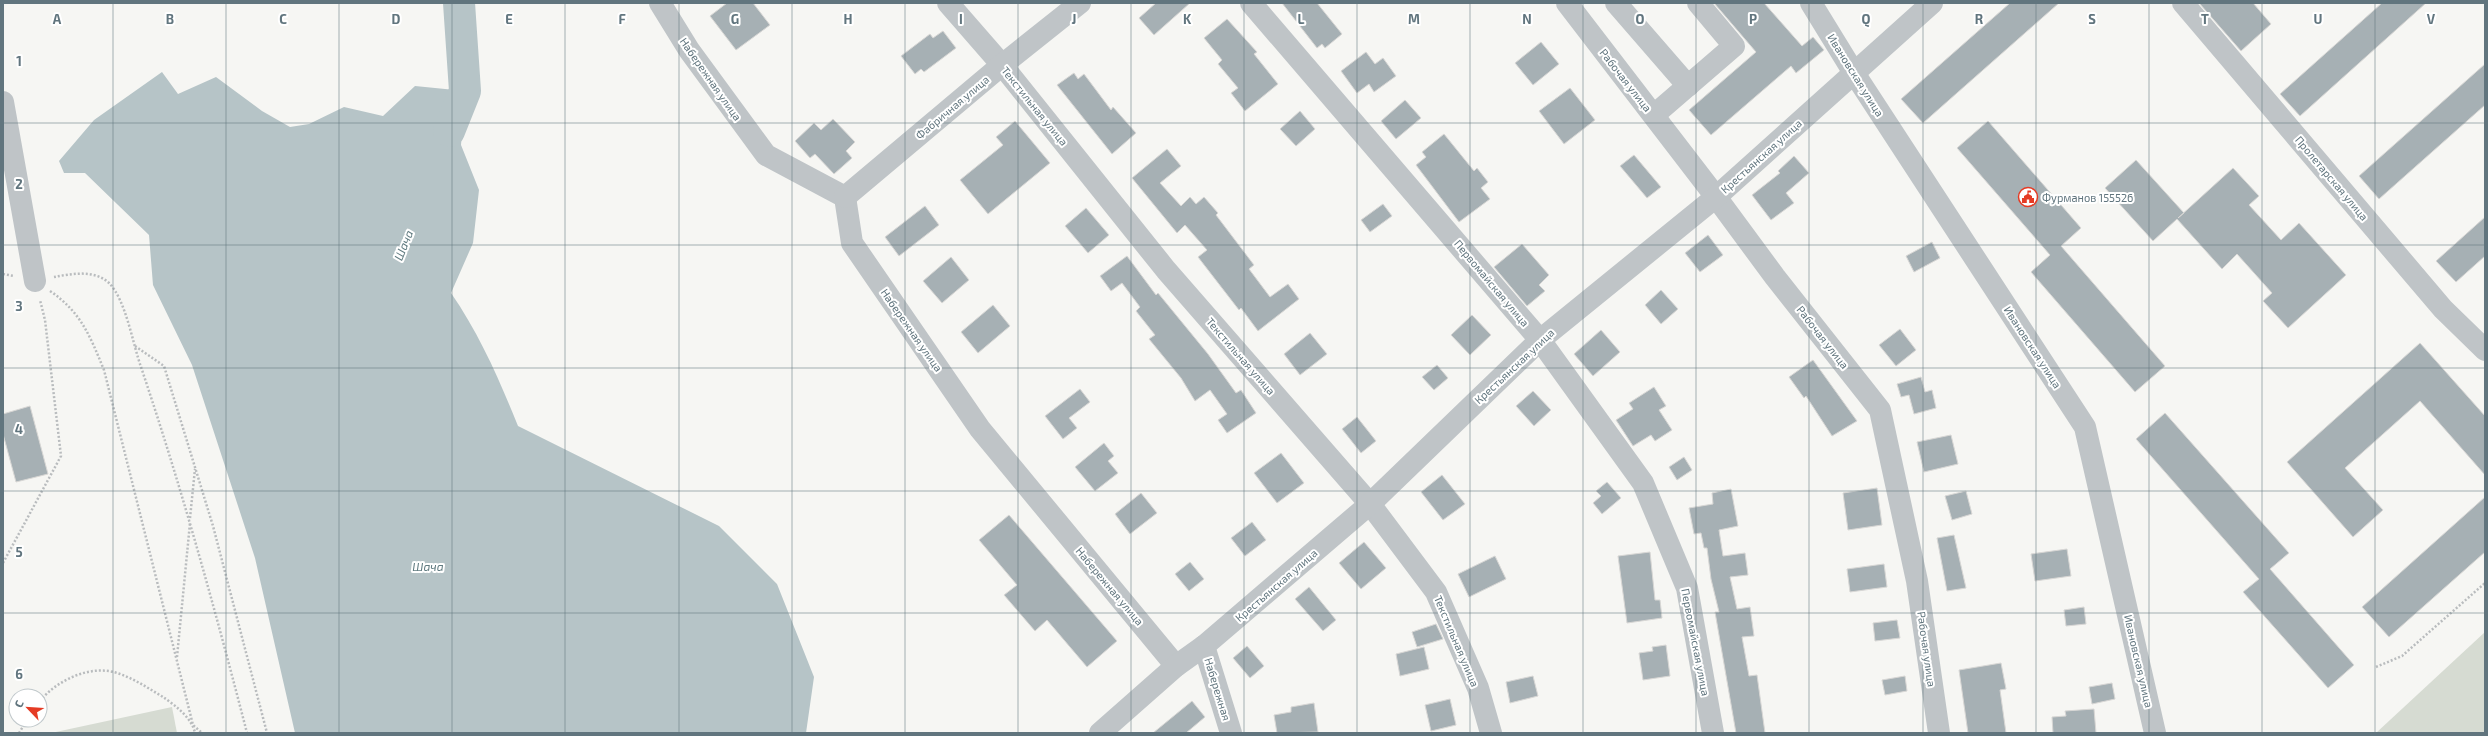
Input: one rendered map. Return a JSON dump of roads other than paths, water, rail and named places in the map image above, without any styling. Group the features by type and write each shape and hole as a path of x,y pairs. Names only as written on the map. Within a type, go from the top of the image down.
{"street":[{"name":"Набережная улица","path":"660,3 689,50 766,156 845,197 852,243 980,429 1176,666"},
{"name":"Текстильная улица","path":"948,3 1002,65 1166,270 1370,504 1436,592 1478,688 1491,733"},
{"name":"Фабричная улица","path":"845,197 1002,65 1080,3"},
{"name":"Первомайская улица","path":"1252,3 1540,340 1644,483 1687,588 1713,733"},
{"path":"1616,3 1688,86"},
{"path":"1654,115 1734,46 1698,3"},
{"name":"Ивановская улица","path":"1811,3 1854,73 2085,427 2156,733"},
{"name":"Крестьянская улица","path":"1100,733 1176,666 1204,646 1370,504 1540,340 1716,197 1932,3"},
{"name":"Пролетарская улица","path":"2183,3 2443,308 2485,350"},
{"name":"Рабочая улица","path":"1575,6 1775,277 1880,410 1917,580 1939,733"},
{"path":"3,102 34,281"},
{"name":"Набережная","path":"1204,646 1231,733"}],"water":[{"name":"Шача","path":"162,72 178,94 216,77 262,111 290,127 309,124 344,107 383,116 415,86 465,91 461,145 479,190 473,243 451,293 480,341 504,391 518,426 719,526 777,584 814,677 806,733 295,733 255,558 192,365 153,285 149,235 85,173 64,173 59,161 94,120"}],"waterway":[{"name":"Шача","path":"449,131 465,91 459,3"}],"place":[{"name":"Фурманов 155526","path":"2028,197"}]}
